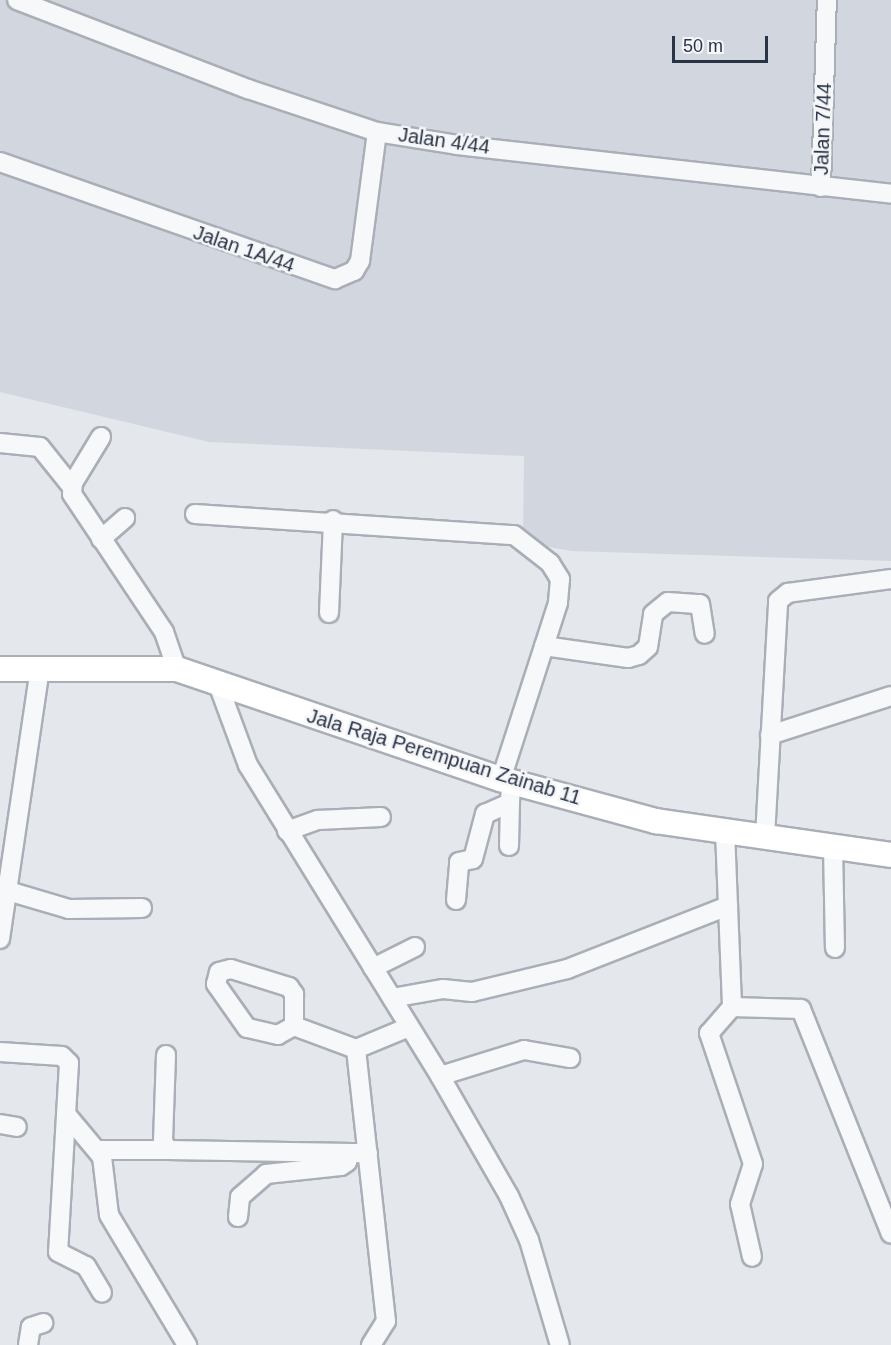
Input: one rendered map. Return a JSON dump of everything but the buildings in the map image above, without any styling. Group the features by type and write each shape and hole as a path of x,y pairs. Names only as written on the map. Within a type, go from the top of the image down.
{"main road":[{"name":"Jala Raja Perempuan Zainab 11","path":"0,669 177,669 507,788 656,821 891,855"}],"street":[{"name":"Jalan 4/44","path":"17,0 240,86 377,132 457,145 891,194"},
{"name":"Jalan 7/44","path":"821,187 827,0"},
{"name":"Jalan 1A/44","path":"0,162 335,279 354,271 360,261 377,132"},
{"path":"72,487 101,437"},
{"path":"0,443 40,447 72,487 73,498 164,632 177,669"},
{"path":"195,514 333,520 514,535 550,563 560,579 558,603 544,646 507,788 509,846"},
{"path":"101,539 124,518"},
{"path":"328,613 333,520"},
{"path":"765,837 780,597 891,579"},
{"path":"544,646 628,658 639,656 648,647 653,614 668,602 700,604 705,634"},
{"path":"0,939 40,668"},
{"path":"218,684 243,756 287,831 440,1076 509,1196 528,1240 560,1345"},
{"path":"770,735 891,696"},
{"path":"456,900 459,862 473,860 483,817 507,788"},
{"path":"287,831 318,820 381,817"},
{"path":"725,831 732,1007 709,1033 753,1164 740,1204 752,1257"},
{"path":"833,846 836,948"},
{"path":"8,891 69,909 142,908"},
{"path":"392,999 443,989 472,992 567,969 728,906"},
{"path":"373,968 415,946"},
{"path":"294,1026 295,999 289,987 231,969 219,972 216,984 247,1028 278,1035 294,1026 356,1049 409,1027"},
{"path":"732,1007 801,1009 891,1234"},
{"path":"356,1049 359,1153 386,1322 371,1345"},
{"path":"440,1076 524,1050 570,1058"},
{"path":"0,1052 68,1060 58,1252 87,1266 102,1293"},
{"path":"166,1055 163,1141 168,1150"},
{"path":"66,1114 98,1150 106,1167 109,1215 187,1345"},
{"path":"98,1150 359,1153"},
{"path":"238,1217 240,1197 255,1188 266,1174 267,1152"},
{"path":"266,1174 341,1166 359,1153"},
{"path":"28,1345 31,1327 43,1323"}],"shaded area":[{"path":"0,0 891,0 891,561 571,551 523,542 524,456 209,442 0,392"}]}
